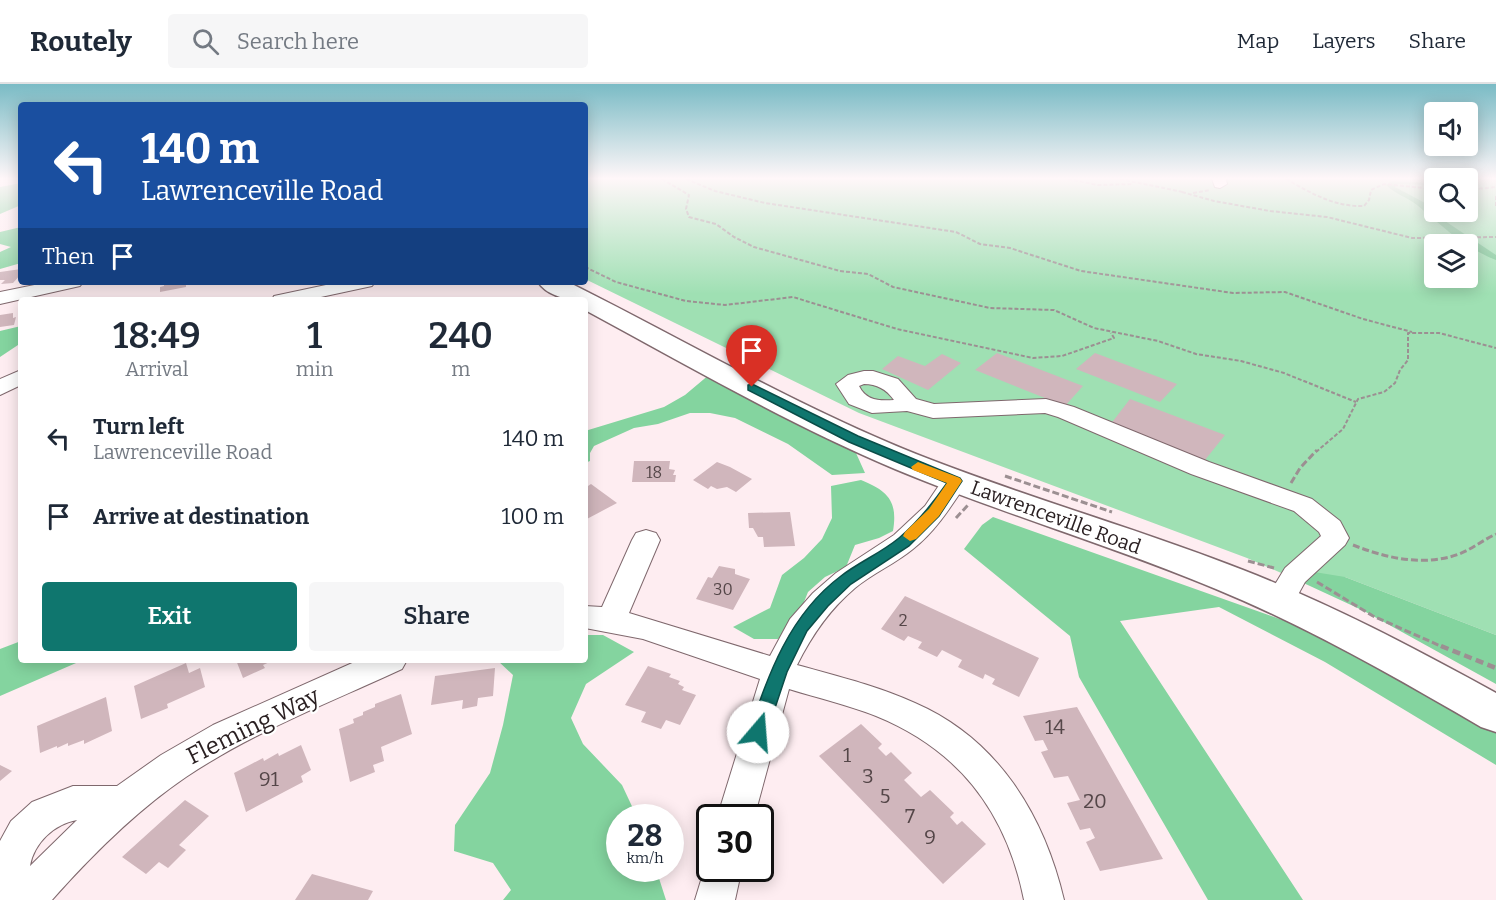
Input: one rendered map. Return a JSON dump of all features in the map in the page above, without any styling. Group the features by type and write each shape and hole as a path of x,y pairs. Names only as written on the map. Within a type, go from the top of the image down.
{"highway":[{"name":"Lawrenceville Road","path":"556,285 579,297"},
{"name":"Lawrenceville Road","path":"588,302 854,439 955,481 1230,579 1280,601 1424,673 1496,714"}],"street":[{"path":"0,298 60,285"},
{"path":"302,297 363,288"},
{"path":"0,388 18,378"},
{"path":"908,404 933,411 1046,406 1303,505 1331,527 1335,538 1295,575 1280,601"},
{"path":"739,804 778,672 801,627 846,580 904,542 934,512 955,481"},
{"path":"646,540 598,618 645,628 874,702 916,719 969,756 991,780 1013,811 1030,845 1041,878 1044,900"},
{"name":"Fleming Way","path":"25,900 68,852 122,804 174,765 229,734 384,663"},
{"path":"12,900 5,890 2,867 14,844 33,823 57,808 87,801 122,804"},
{"path":"715,900 720,882"}],"path":[{"path":"689,217 716,224 753,247 840,271 868,274 893,286 946,297 974,306 1054,310 1085,325 1109,332 1158,341 1196,354 1256,365 1307,381 1356,402"},
{"path":"858,217 956,232 980,244 1010,249 1081,271 1233,293 1285,292 1363,319 1412,332 1456,337 1496,348"},
{"path":"1327,217 1412,237 1496,237"},
{"path":"588,268 616,282 686,301 725,305 793,297 897,329 1033,358 1062,356 1105,343 1114,338 1109,332"},
{"path":"1286,500 1292,495 1291,482 1300,468 1320,447 1343,429 1358,399 1384,392 1395,384 1400,370 1408,360 1407,337 1408,333 1412,332"},
{"path":"1335,538 1368,552 1410,562 1457,555 1496,534"}],"shaded area":[{"path":"588,217 1424,217 1424,222 1478,222 1478,217 1496,217 1496,635 1345,577 1297,580 1247,558 859,413 588,280"},
{"path":"1438,222 1446,222 1464,234 1453,234"},
{"path":"18,228 18,264 0,269 0,252 11,247 0,244 0,232"},
{"path":"1478,243 1496,255 1496,260 1478,251"},
{"path":"18,327 18,345 0,357 0,331"},
{"path":"710,374 856,453 865,473 832,475 788,444 735,418 710,413 690,413 658,424 634,428 594,446 588,462 588,430 664,407 685,395"},
{"path":"861,480 878,488 889,498 894,512 893,531 855,545 846,567 825,577 808,592 798,617 778,639 754,639 733,627 770,608 782,575 804,558 822,539 832,518 831,486"},
{"path":"993,517 1291,623 1371,660 1496,729 1496,765 1325,662 1219,607 1120,621 1303,900 1208,900 1079,677 1070,636 964,549 982,525"},
{"path":"1302,570 1345,577 1496,635 1496,684 1364,611 1297,580"},
{"path":"588,635 603,635 634,652 586,684 571,718 583,744 622,785 631,804 606,804 606,882 660,882 666,900 503,900 511,890 493,863 454,851 455,825 490,773 513,675 500,663 588,663"},
{"path":"18,642 18,663 76,663 0,696 0,649"}],"building":[{"path":"18,269 18,277 13,283 1,284 5,280 0,280 0,272"},
{"path":"186,285 186,287 160,292 160,287"},
{"path":"13,313 13,318 16,317 14,325 0,327 0,315"},
{"path":"997,353 1083,386 1065,406 975,370"},
{"path":"1095,353 1177,384 1160,402 1076,369"},
{"path":"942,354 961,363 928,390 882,369 898,356 925,366"},
{"path":"1130,399 1225,435 1205,460 1110,425"},
{"path":"634,461 670,461 669,469 675,470 673,475 676,475 675,482 632,482"},
{"path":"717,462 752,479 736,492 727,487 717,489 711,486 708,489 693,480"},
{"path":"591,484 617,503 588,518 588,486"},
{"path":"790,512 795,546 764,547 763,537 758,537 753,528 749,528 748,513"},
{"path":"719,566 735,569 735,574 750,579 733,610 696,599 708,577 712,578"},
{"path":"905,596 1039,658 1019,697 992,684 995,679 985,674 983,679 958,667 962,660 942,650 937,657 918,648 922,642 908,636 904,641 881,629"},
{"path":"186,663 189,673 200,668 205,687 167,704 168,708 141,719 134,686"},
{"path":"237,663 267,663 263,665 265,668 243,678"},
{"path":"648,666 671,674 669,677 680,681 678,684 684,687 682,690 696,695 680,725 666,720 661,729 641,722 646,712 625,705"},
{"path":"495,668 493,696 478,698 477,706 462,709 463,700 431,705 435,676"},
{"path":"401,694 412,734 381,747 384,761 373,765 375,772 350,782 339,729 354,723 353,719 375,707 375,704"},
{"path":"106,697 112,731 84,744 84,740 68,746 68,743 40,753 37,726"},
{"path":"1077,707 1163,859 1100,871 1086,842 1095,838 1090,828 1080,830 1067,803 1080,800 1068,776 1054,778 1041,752 1048,750 1043,740 1035,741 1023,716"},
{"path":"861,724 882,744 878,748 886,756 891,752 912,773 904,780 921,797 930,790 954,813 950,817 957,825 962,821 986,844 943,884 819,756"},
{"path":"301,745 311,770 301,776 303,782 246,812 234,773 263,758 264,761 278,753 279,756"},
{"path":"0,765 12,771 0,781"},
{"path":"185,800 209,816 179,845 186,850 168,868 159,862 146,874 122,857"},
{"path":"312,874 373,891 368,900 295,900"}],"slow traffic":[{"path":"910,536 934,512 955,481 918,467"}],"route":[{"path":"752,387 854,439 955,481 934,512 904,542 846,580 801,627 778,672 758,732"}]}
